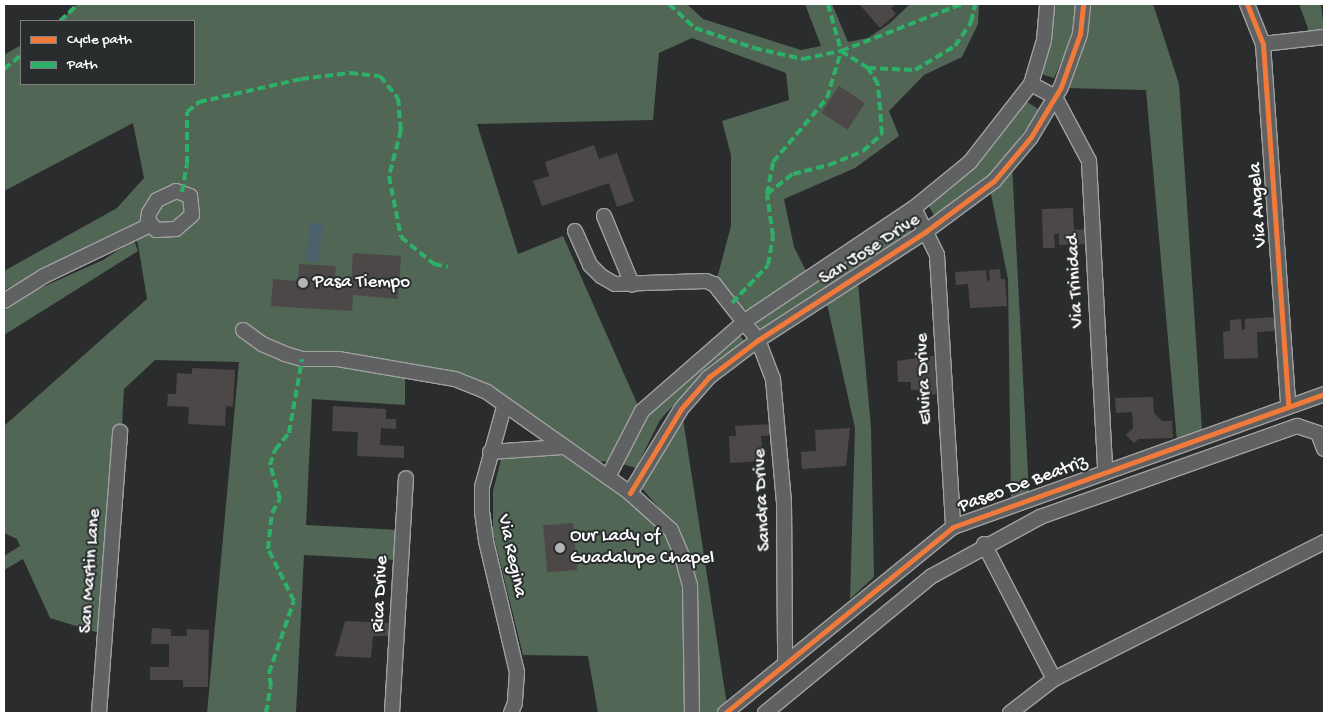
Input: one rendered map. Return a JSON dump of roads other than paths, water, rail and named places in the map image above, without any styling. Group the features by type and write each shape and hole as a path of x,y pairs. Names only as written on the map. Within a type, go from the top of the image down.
{"street":[{"name":"San Jose Drive","path":"608,477 642,411 745,321 914,208 970,162 1031,84 1044,40 1047,4"},
{"name":"San Jose Drive","path":"630,493 681,409 708,377 758,340 926,232 994,182 1031,137 1055,97 1080,34 1084,4"},
{"name":"Via Angela","path":"1247,4 1263,44 1288,406"},
{"path":"1263,44 1324,36"},
{"path":"1031,84 1055,97"},
{"name":"Via Trinidad","path":"1055,97 1088,161 1105,470"},
{"name":"Elvira Drive","path":"914,208 937,255 953,526"},
{"path":"604,216 632,284"},
{"path":"4,301 44,276 150,225"},
{"name":"Sandra Drive","path":"575,231 590,266 601,276 615,284 706,281 714,284 745,321 758,340 774,379 784,502 785,662"},
{"path":"244,330 262,344 293,356 338,359 455,380 487,392 562,447 630,493 671,530 682,556 690,585 692,713"},
{"name":"Paseo De Beatriz","path":"725,713 953,526 1105,470 1324,394"},
{"name":"Via Regina","path":"504,406 482,487 482,512 486,541 517,672 515,702 511,713"},
{"path":"765,713 932,576 984,544 1040,516 1297,426 1318,433 1324,449"},
{"name":"San Martin Lane","path":"99,713 120,432"},
{"path":"490,452 562,447"},
{"name":"Rica Drive","path":"392,713 406,478"},
{"path":"1010,713 1054,679 1324,542"},
{"path":"984,544 1054,679"}],"water":[{"path":"311,222 324,224 318,263 305,261"}],"place":[{"name":"Pasa Tiempo","path":"303,283"},
{"name":"Our Lady of Guadalupe Chapel","path":"560,548"}]}
